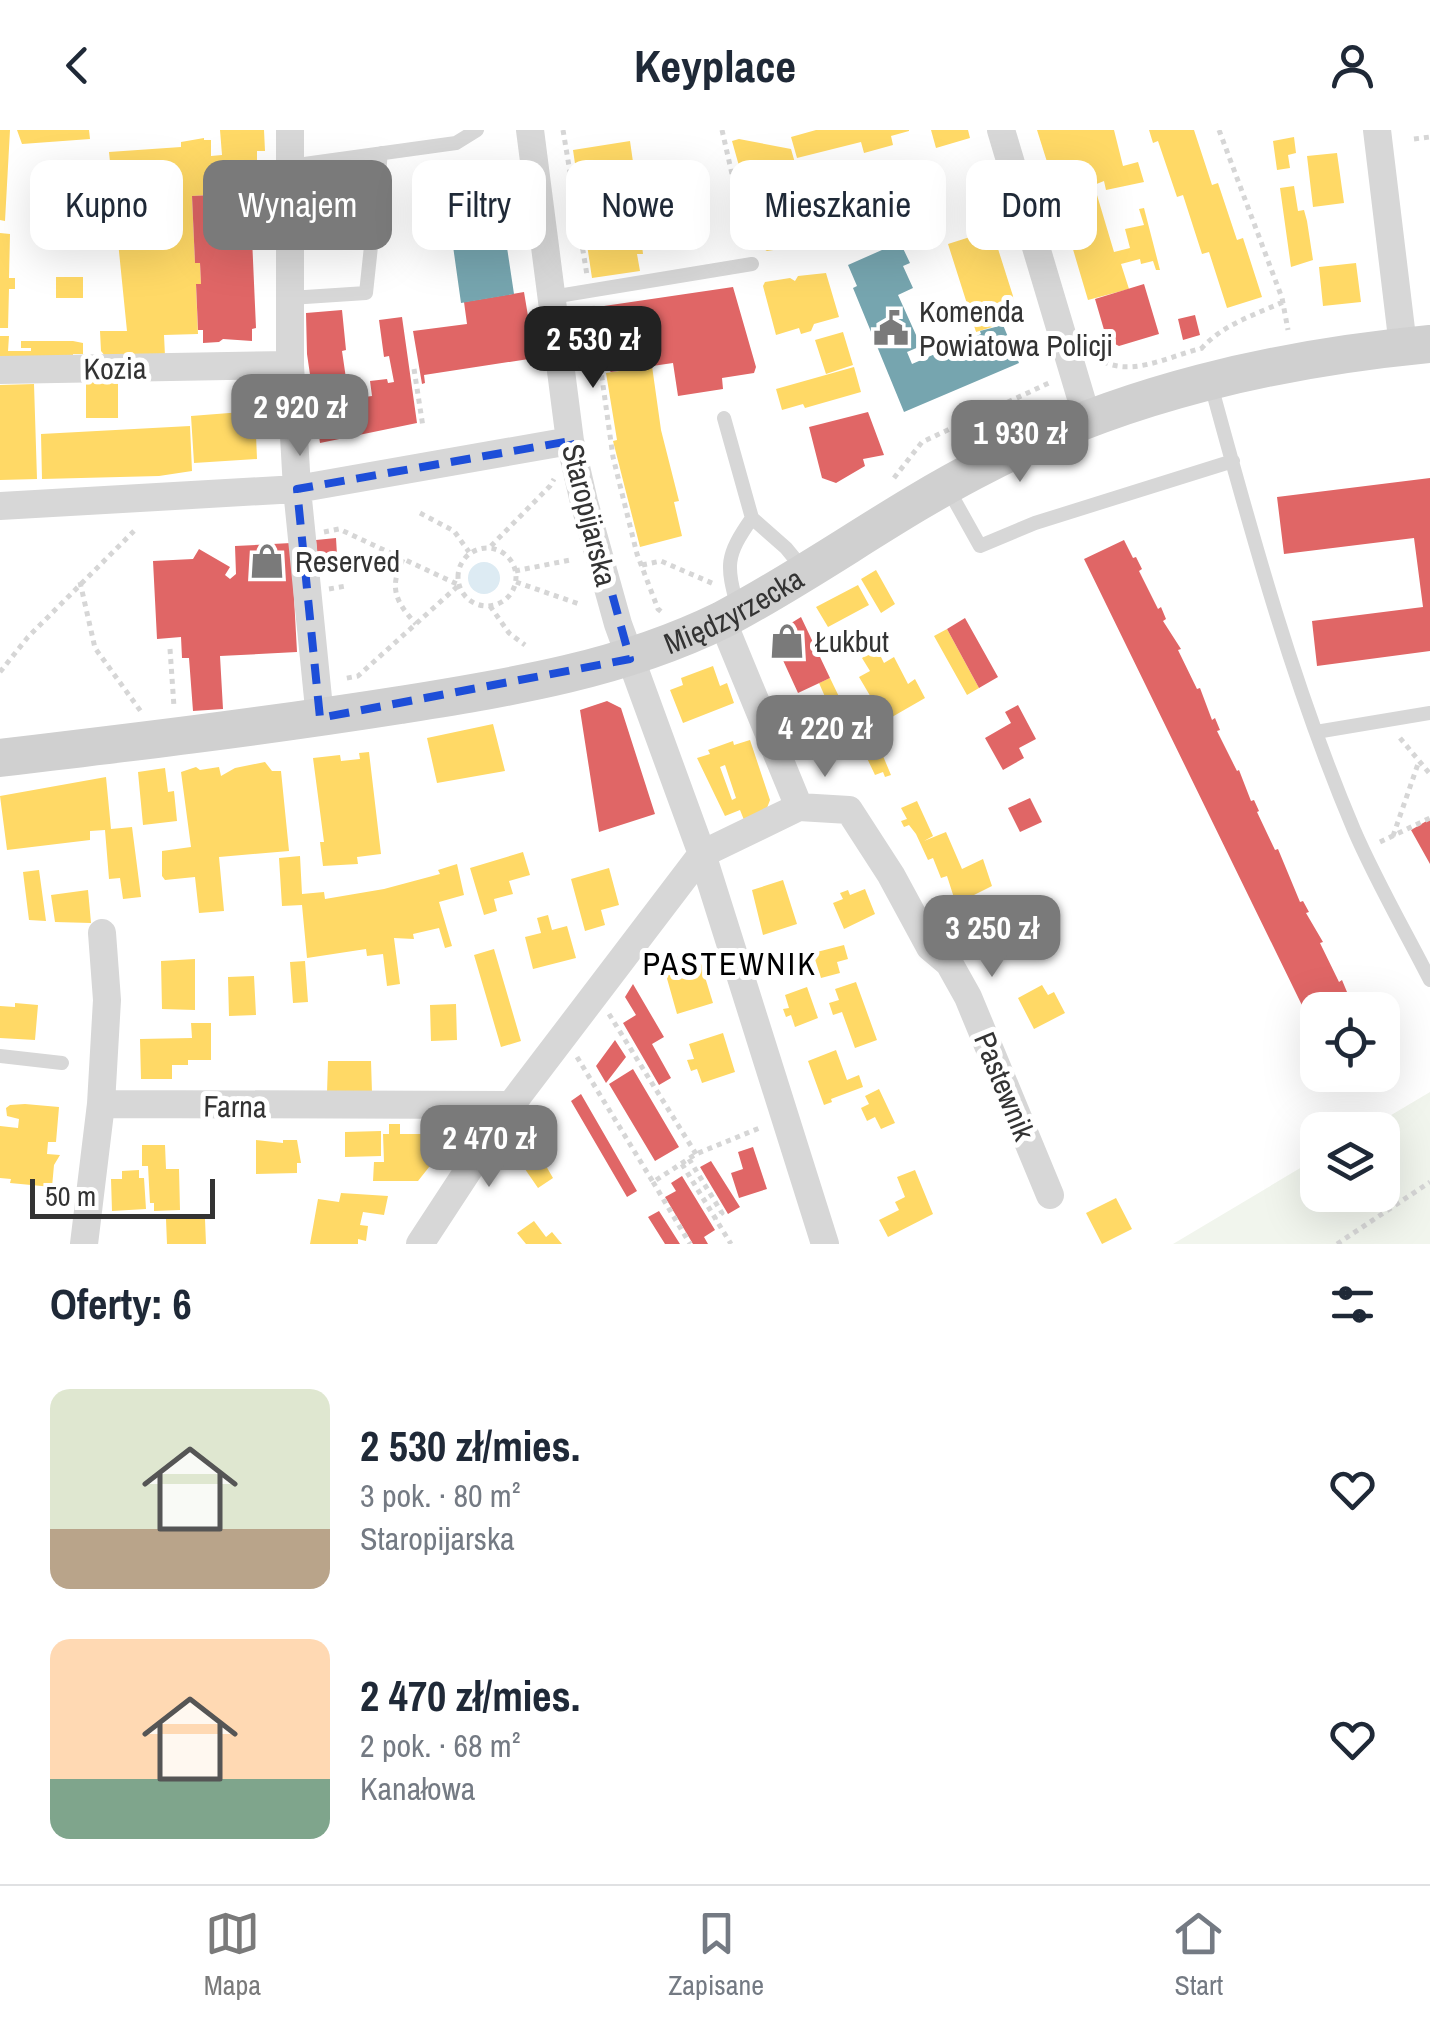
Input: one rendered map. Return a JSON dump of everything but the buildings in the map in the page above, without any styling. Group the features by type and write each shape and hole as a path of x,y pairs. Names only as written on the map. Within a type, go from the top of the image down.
{"main road":[{"name":"Międzyrzecka","path":"0,758 320,718 537,682 630,658 804,571 946,485 1210,358 1295,361 1416,345"}],"street":[{"path":"290,130 290,160"},
{"name":"Staropijarska","path":"530,130 570,441 630,658"},
{"path":"1001,130 1086,418"},
{"path":"1376,130 1416,345"},
{"path":"290,250 290,364 297,489 320,718"},
{"name":"Kozia","path":"0,370 290,364"},
{"path":"0,506 297,489 570,441"},
{"path":"723,609 798,807"},
{"path":"630,658 702,854 825,1244"},
{"name":"Pastewnik","path":"702,854 798,807 849,810 891,875 930,947 950,963 968,997 1050,1195"},
{"path":"420,1244 511,1105 702,854"},
{"path":"84,1244 101,1104 107,1000 102,934"},
{"name":"Farna","path":"101,1104 511,1105"}],"lane":[{"path":"332,160 456,142 477,130"},
{"path":"290,298 366,293 382,153"},
{"path":"552,296 752,264"},
{"path":"1210,358 1232,461 1288,654 1364,850 1430,980"},
{"path":"724,418 752,518 786,548 804,571"},
{"path":"946,485 980,546 1232,461"},
{"path":"723,609 735,542 752,518"},
{"path":"1316,732 1430,713"},
{"path":"0,1056 62,1063"}],"path":[{"path":"563,130 613,457 658,609 666,616 677,614"},
{"path":"722,130 752,264"},
{"path":"1219,130 1283,302 1288,330"},
{"path":"1414,139 1430,137"},
{"path":"1088,344 1097,358 1110,366 1129,369 1210,358 1211,337 1283,302"},
{"path":"1271,334 1303,328"},
{"path":"414,369 423,427"},
{"path":"880,488 895,478 922,442 1048,386 1054,378"},
{"path":"491,546 511,558 516,582 504,602 481,608 462,595 455,575 469,552 491,546 550,486 556,475"},
{"path":"420,513 454,531 469,552"},
{"path":"339,529 459,585"},
{"path":"0,672 80,582 134,531"},
{"path":"403,559 394,577 398,605 416,624"},
{"path":"515,571 570,560"},
{"path":"642,565 661,561 721,588 723,609"},
{"path":"80,582 95,648 144,715"},
{"path":"516,582 582,605"},
{"path":"358,676 459,585"},
{"path":"490,606 509,633 525,645"},
{"path":"170,650 174,715"},
{"path":"1385,720 1430,774"},
{"path":"1393,836 1419,761"},
{"path":"1364,850 1430,818"},
{"path":"607,1011 696,1154"},
{"path":"563,1035 690,1244"},
{"path":"652,1182 696,1154 783,1119"},
{"path":"689,1159 722,1213 715,1218"},
{"path":"682,1164 731,1244"},
{"path":"1337,1244 1430,1182"}],"highlighted area":[{"path":"570,441 630,659 320,718 297,489"}],"shaded area":[{"path":"484,562 495,567 500,578 495,589 484,594 473,589 468,578 473,567"},
{"path":"1430,1092 1430,1244 1173,1244 1300,1168 1300,1212 1400,1212 1400,1112 1396,1112"}],"place":[{"name":"Komenda Powiatowa Policji","path":"891,328"},
{"name":"Reserved","path":"267,561"},
{"name":"Łukbut","path":"787,641"}],"district":[{"name":"PASTEWNIK","path":"730,963"}]}
